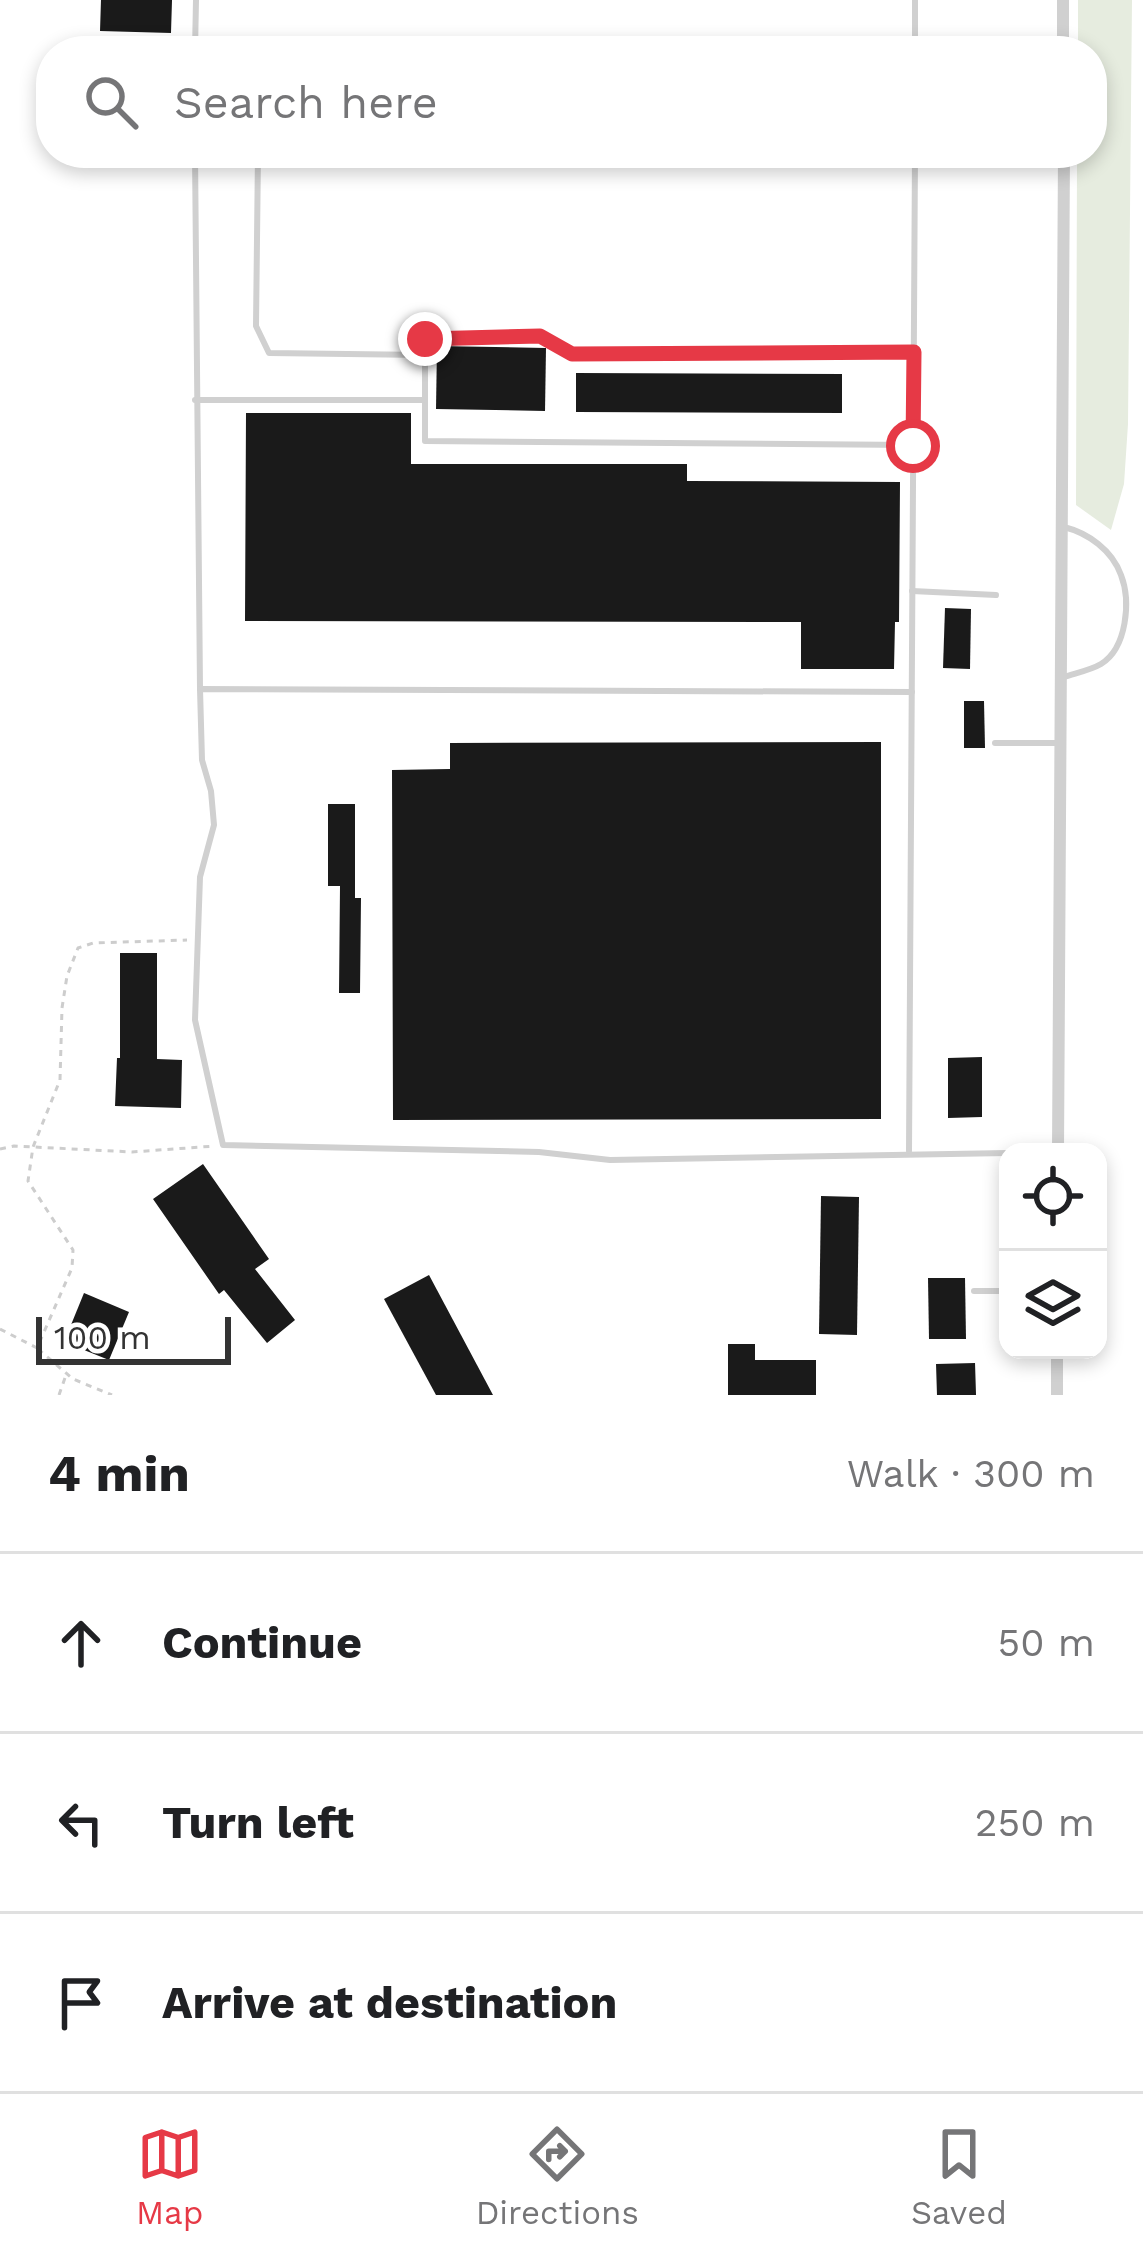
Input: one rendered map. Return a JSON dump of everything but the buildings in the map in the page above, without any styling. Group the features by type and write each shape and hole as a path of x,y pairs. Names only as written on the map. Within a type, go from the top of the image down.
{"street":[{"path":"1063,0 1064,36"},
{"path":"1058,1143 1064,168"},
{"path":"1057,1359 1057,1395"}],"lane":[{"path":"195,36 196,0"},
{"path":"915,0 915,36"},
{"path":"195,168 202,760 214,825 200,877 196,1020 223,1145 539,1152 610,1160 999,1153"},
{"path":"258,168 256,326 269,353 425,355"},
{"path":"909,1153 914,168"},
{"path":"913,446 425,441 425,339 540,336 572,354 914,352"},
{"path":"195,400 425,400"},
{"path":"1061,678 1102,664 1118,647 1124,623 1121,572 1087,533 1062,526"},
{"path":"912,591 996,595"},
{"path":"200,689 912,692"},
{"path":"995,743 1060,743"},
{"path":"974,1291 999,1291"}],"path":[{"path":"37,1348 72,1268 73,1250 28,1181 33,1147 60,1080 67,976 78,948 93,943 196,940"},
{"path":"0,1149 132,1152 223,1145"},
{"path":"0,1329 37,1348 67,1373 112,1395"},
{"path":"59,1395 67,1373"}],"shaded area":[{"path":"1078,0 1132,0 1128,424 1124,484 1111,530 1076,505 1077,168 1107,168 1107,36 1078,36"}],"route":[{"path":"425,339 540,336 572,354 914,352 913,446"}]}
